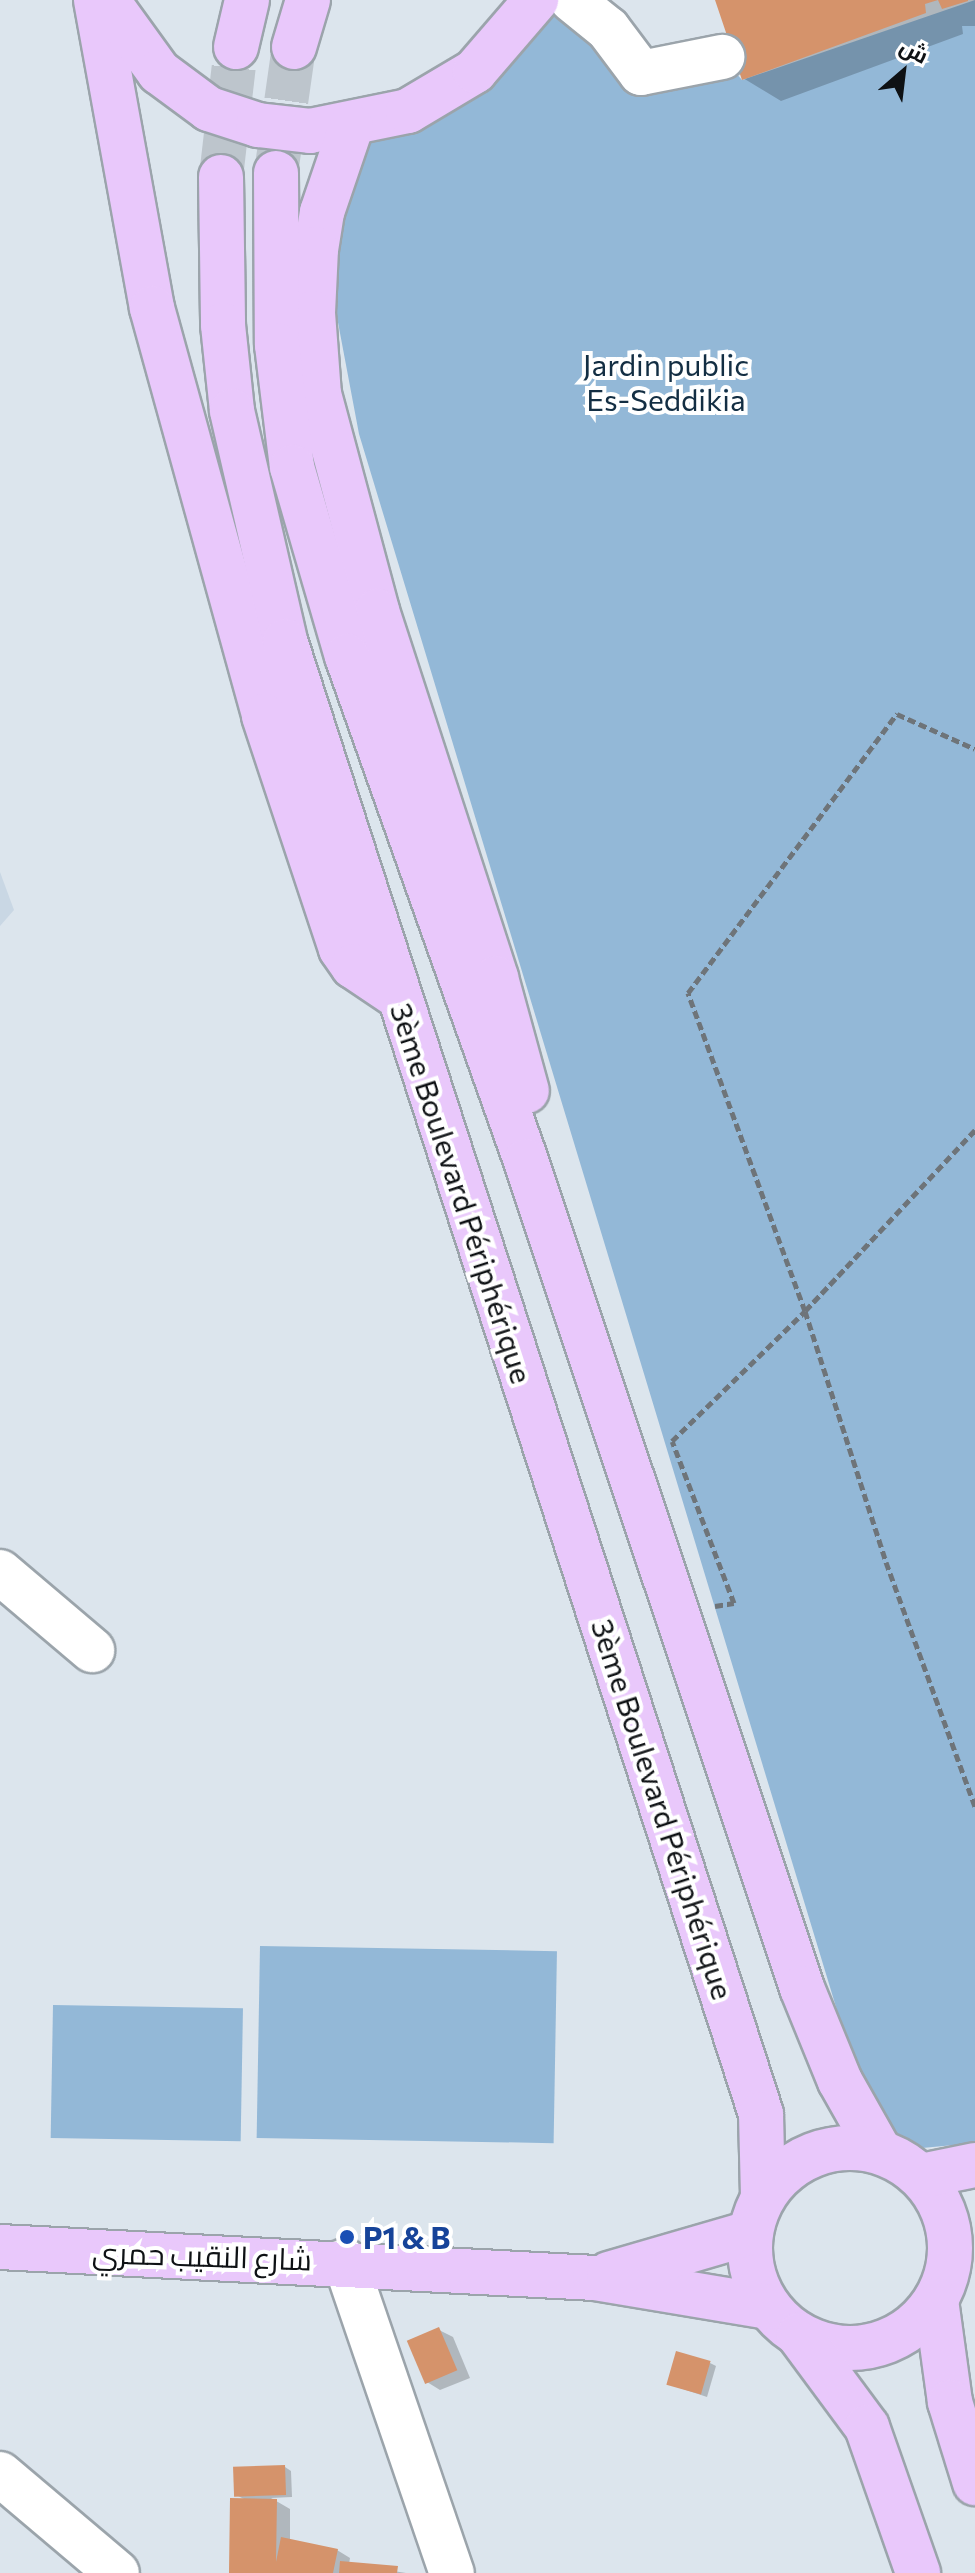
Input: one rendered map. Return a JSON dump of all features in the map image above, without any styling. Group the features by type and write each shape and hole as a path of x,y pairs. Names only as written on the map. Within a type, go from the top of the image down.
{"main road":[{"path":"96,0 152,308 264,716 341,949 353,966 396,995"},
{"path":"107,0 159,72 209,109 258,125 310,131 351,127 408,111 475,71 536,0"},
{"path":"236,47 247,0"},
{"path":"294,47 308,0"},
{"path":"351,127 322,212 316,249 313,313 319,394 373,597 522,1068 532,1129 526,1161"},
{"path":"276,173 277,345 292,467 347,656 526,1161 802,1988 840,2081 880,2152"},
{"name":"3ème Boulevard Périphérique","path":"221,177 223,325 232,411 254,521 285,641 396,995 761,2114 756,2215"},
{"path":"918,2573 867,2427 784,2321 749,2259 756,2215 776,2178 814,2153 847,2148 880,2152 921,2176 946,2216 950,2240 940,2291 950,2402 975,2483"},
{"path":"921,2176 975,2165"},
{"name":"شارع النقيب حمري","path":"595,2278 756,2215"},
{"name":"شارع النقيب حمري","path":"0,2247 345,2261 595,2278 784,2321"},
{"path":"784,2321 849,2348 875,2345 920,2321 975,2249"}],"street":[{"path":"572,0 608,29 641,73"},
{"path":"621,0 641,73"},
{"path":"641,73 722,57"},
{"path":"0,1572 92,1650"},
{"path":"345,2261 452,2573"},
{"path":"0,2474 117,2573"}],"path":[{"path":"975,749 897,714 688,993 805,1311 886,1562 975,1807"},
{"path":"678,1614 734,1603 672,1441 805,1311 975,1130"}],"shaded area":[{"path":"0,872 14,910 0,926"}],"green space":[{"name":"Jardin public Es-Seddikia","path":"572,0 641,73 722,57 742,80 975,0 975,2143 880,2152 359,434 330,280 351,127 522,19"},
{"path":"260,1946 557,1951 554,2143 257,2138"},
{"path":"53,2005 243,2008 241,2141 51,2138"}],"building":[{"path":"715,0 938,0 925,4 926,13 742,80"},
{"path":"938,0 968,0 968,1 942,9"},
{"path":"439,2327 457,2370 425,2384 407,2341"},
{"path":"676,2351 711,2361 701,2395 666,2385"},
{"path":"285,2465 286,2495 234,2497 233,2467"},
{"path":"230,2498 277,2499 276,2562 281,2537 338,2549 333,2573 229,2573"},
{"path":"340,2561 398,2566 397,2573 339,2573"}],"tunnel":[{"path":"221,177 236,47"},
{"path":"277,166 294,47"}],"place":[{"name":"P1 & B","path":"347,2237"}]}
